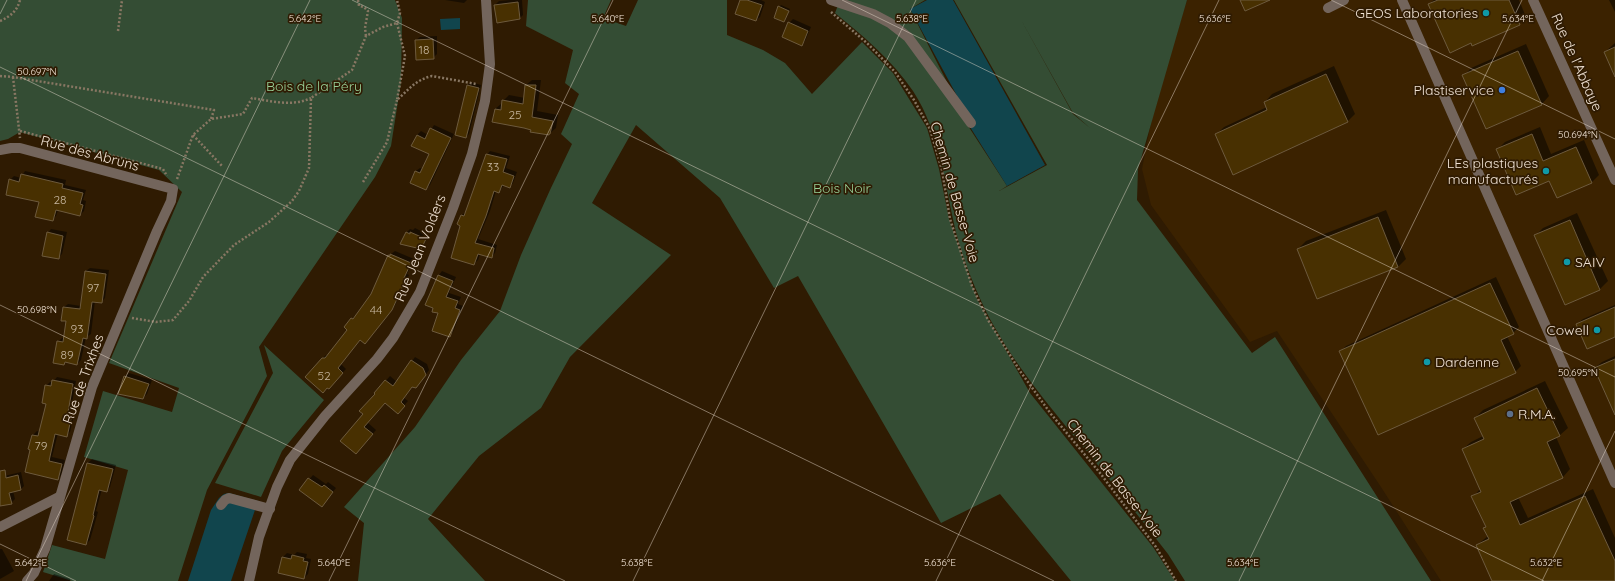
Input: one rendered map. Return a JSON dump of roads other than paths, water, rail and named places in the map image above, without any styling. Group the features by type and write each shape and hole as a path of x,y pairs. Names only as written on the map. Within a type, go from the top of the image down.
{"street":[{"name":"Rue Jean Volders","path":"249,581 259,537 283,473 290,460 312,431 385,349 404,321 420,292 453,208 472,154 488,86 490,56 486,0"},
{"path":"1328,8 1344,0"},
{"path":"1402,0 1615,483"},
{"name":"Rue de l'Abbaye","path":"1533,0 1615,180"},
{"path":"829,4 873,14 890,23 908,37 971,123"},
{"name":"Rue des Abruns","path":"0,150 20,148 173,189"},
{"name":"Rue de Trixhes","path":"27,581 34,573 45,549 92,387 171,201 173,189"},
{"path":"0,527 59,497"},
{"path":"221,505 228,498 270,509"}],"water":[{"path":"927,0 953,0 1045,165 1007,186 960,111 962,105 910,9"},
{"path":"460,18 460,29 441,30 440,19"},
{"path":"229,493 258,501 231,581 188,581 211,510 219,498 224,494"}],"place":[{"name":"GEOS Laboratories","path":"1486,13"},
{"name":"Plastiservice","path":"1502,90"},
{"name":"LEs plastiques manufacturés","path":"1546,171"},
{"name":"SAIV","path":"1567,262"},
{"name":"Cowell","path":"1597,330"},
{"name":"Dardenne","path":"1427,362"},
{"name":"R.M.A.","path":"1510,414"}],"park label":[{"name":"Bois de la Péry","path":"314,86"},
{"name":"Bois Noir","path":"842,188"}]}
